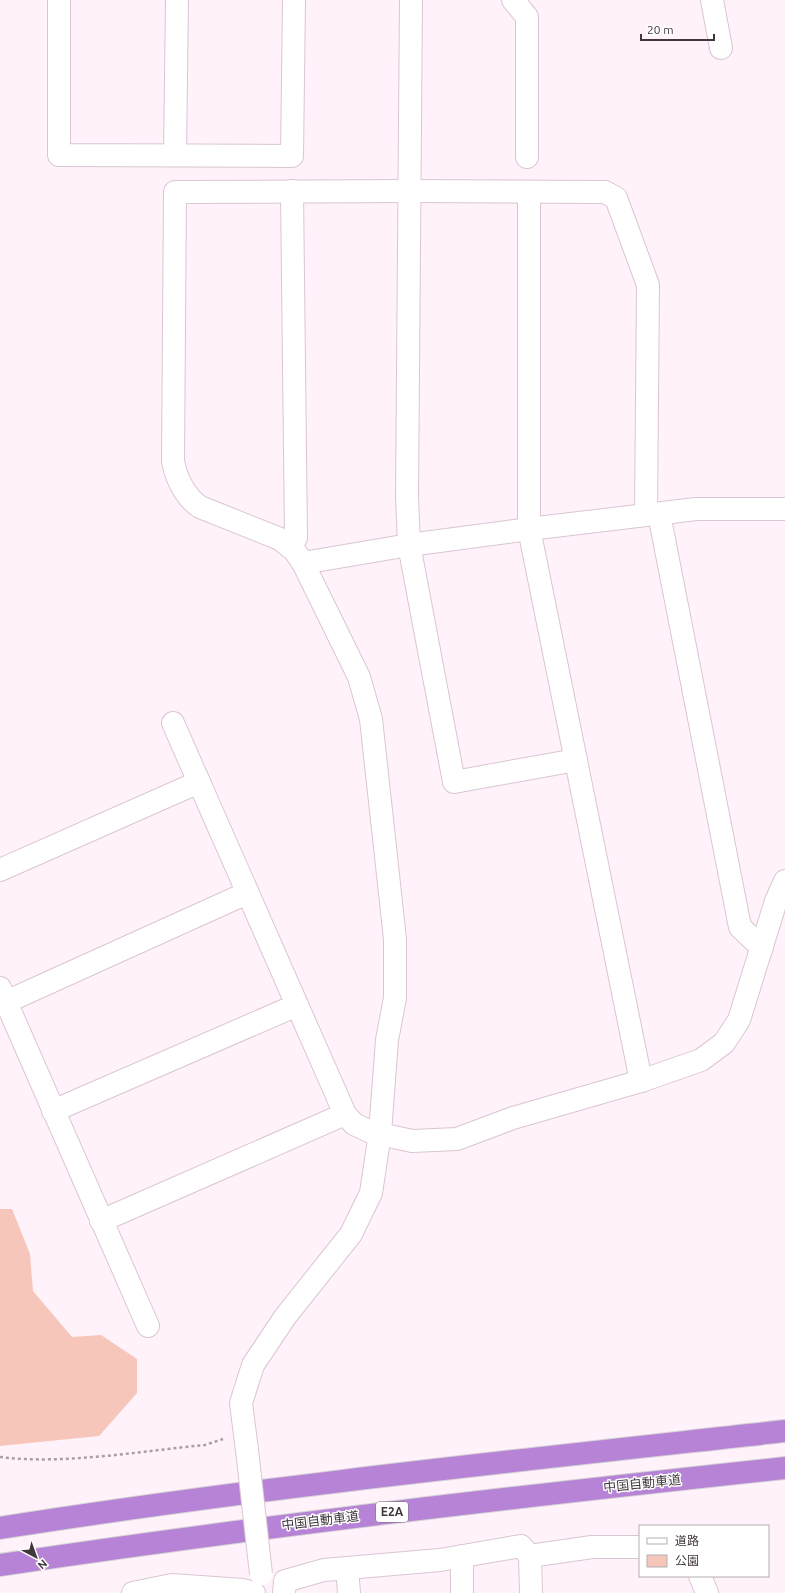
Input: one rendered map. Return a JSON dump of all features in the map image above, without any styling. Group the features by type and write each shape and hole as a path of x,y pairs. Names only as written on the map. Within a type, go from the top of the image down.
{"highway":[{"path":"0,1528 273,1490 531,1459 785,1431"},
{"name":"中国自動車道","path":"0,1565 292,1524 546,1493 785,1468"}],"street":[{"path":"59,0 59,154 292,156 294,0"},
{"path":"175,155 177,0"},
{"path":"411,0 407,474 409,545 454,782 576,760"},
{"path":"513,0 527,17 527,157"},
{"path":"712,0 721,48"},
{"path":"133,1593 172,1585 243,1590 258,1587 241,1402 252,1365 285,1317 350,1234 371,1193 380,1133 387,1040 396,998 395,939 371,719 359,677 297,555 280,539 191,502 176,474 173,461 175,192 605,192 616,198 648,285 652,514 740,927 762,948"},
{"path":"292,192 297,555"},
{"path":"529,192 529,528 641,1081"},
{"path":"297,555 409,545 529,528 696,509 785,509"},
{"path":"173,723 345,1114 354,1124 371,1132 412,1141 457,1139 513,1118 641,1081 701,1060 724,1043 739,1020 785,881"},
{"path":"0,870 199,782"},
{"path":"148,1326 3,995 248,893"},
{"path":"53,1111 297,1005"},
{"path":"101,1221 345,1114"},
{"path":"284,1593 285,1581 324,1570 440,1560 521,1546 530,1556 531,1593"},
{"path":"530,1556 592,1547 639,1547"},
{"path":"462,1556 462,1593"},
{"path":"347,1568 349,1593"},
{"path":"700,1577 707,1593"}],"path":[{"path":"0,1457 14,1459 82,1457 245,1441"}],"green space":[{"path":"0,1209 12,1209 30,1254 33,1291 72,1337 101,1335 137,1359 137,1393 99,1436 0,1446"}]}
